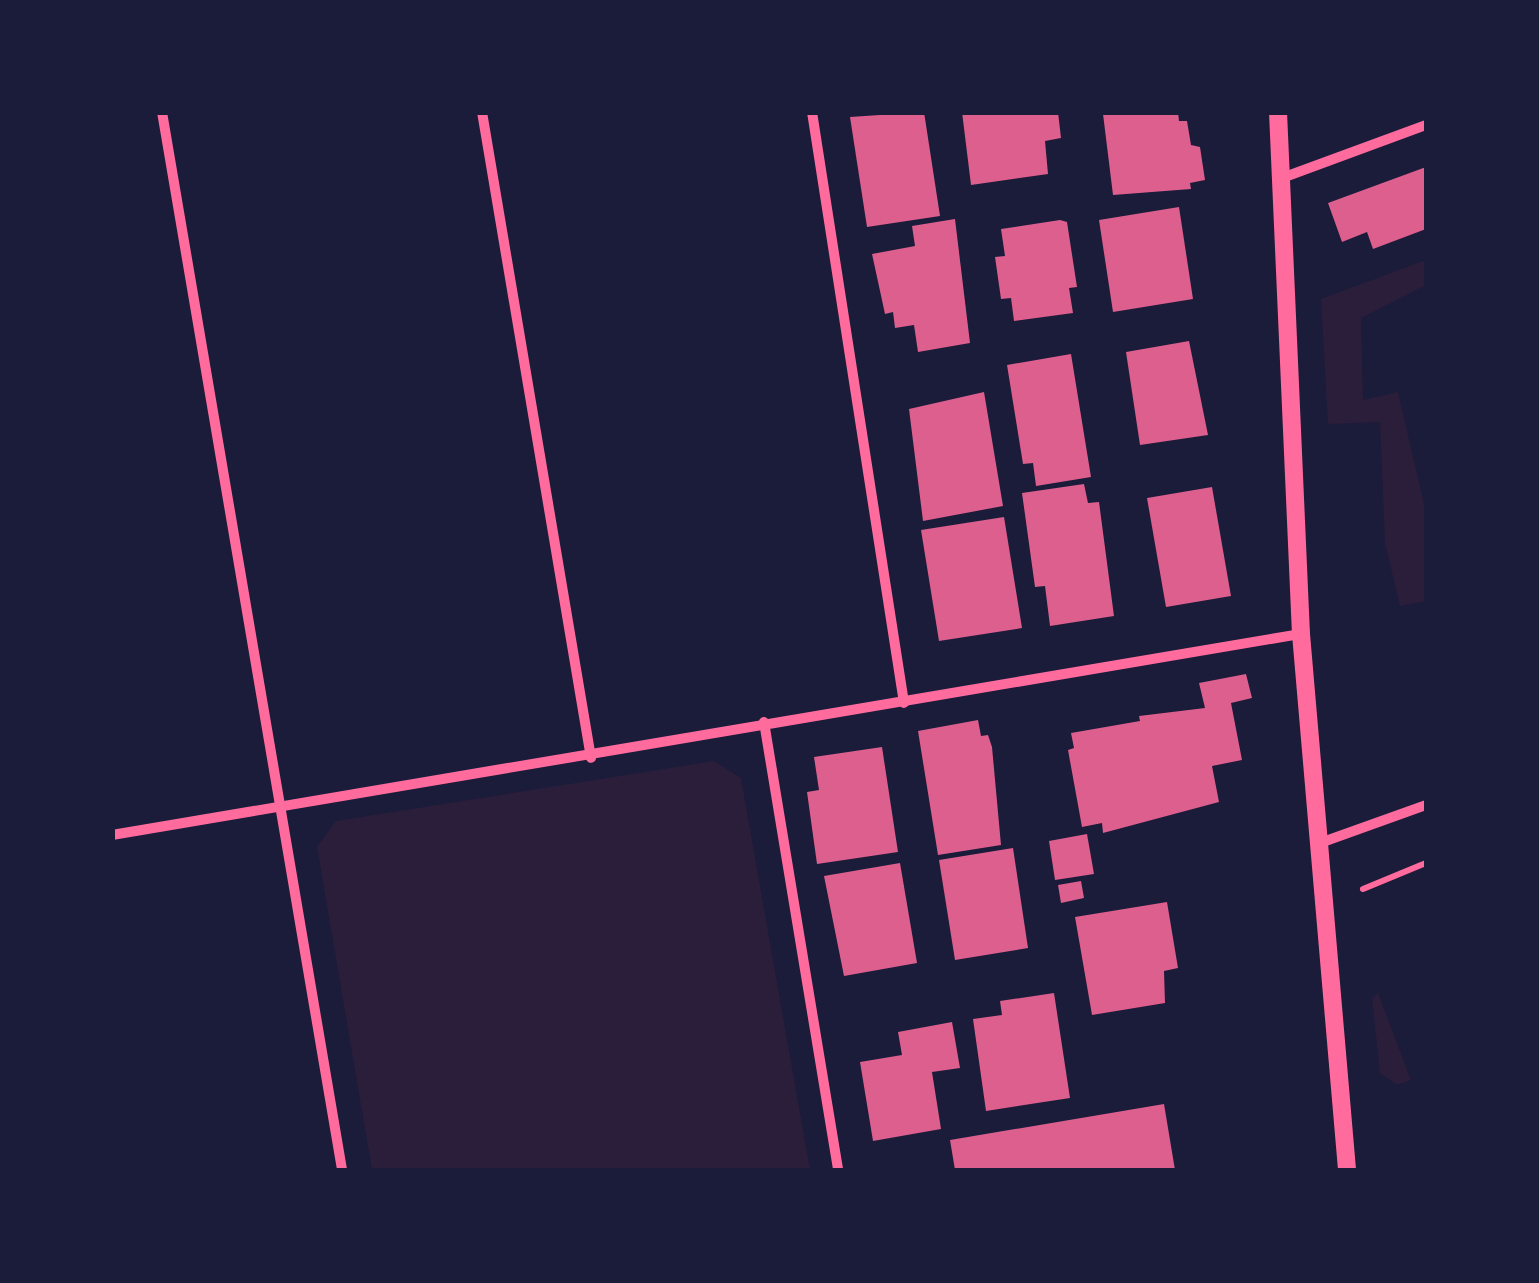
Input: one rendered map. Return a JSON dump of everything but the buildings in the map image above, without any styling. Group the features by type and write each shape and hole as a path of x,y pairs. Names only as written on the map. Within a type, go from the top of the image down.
{"street":[{"path":"162,112 342,1170"},
{"path":"482,112 591,758"},
{"path":"812,112 904,703"},
{"path":"1278,112 1301,634 1347,1170"},
{"path":"1282,178 1426,125"},
{"path":"112,835 591,758 764,722 904,703 1301,634"},
{"path":"764,722 838,1170"},
{"path":"1320,843 1426,804"}],"path":[{"path":"1326,904 1426,863"}],"shaded area":[{"path":"1426,260 1426,285 1361,318 1363,400 1398,392 1426,513 1426,601 1400,606 1385,543 1380,422 1328,424 1321,299"},
{"path":"714,761 741,778 810,1170 372,1170 317,847 336,821"},
{"path":"1378,993 1411,1080 1397,1085 1380,1073 1372,998"}]}
